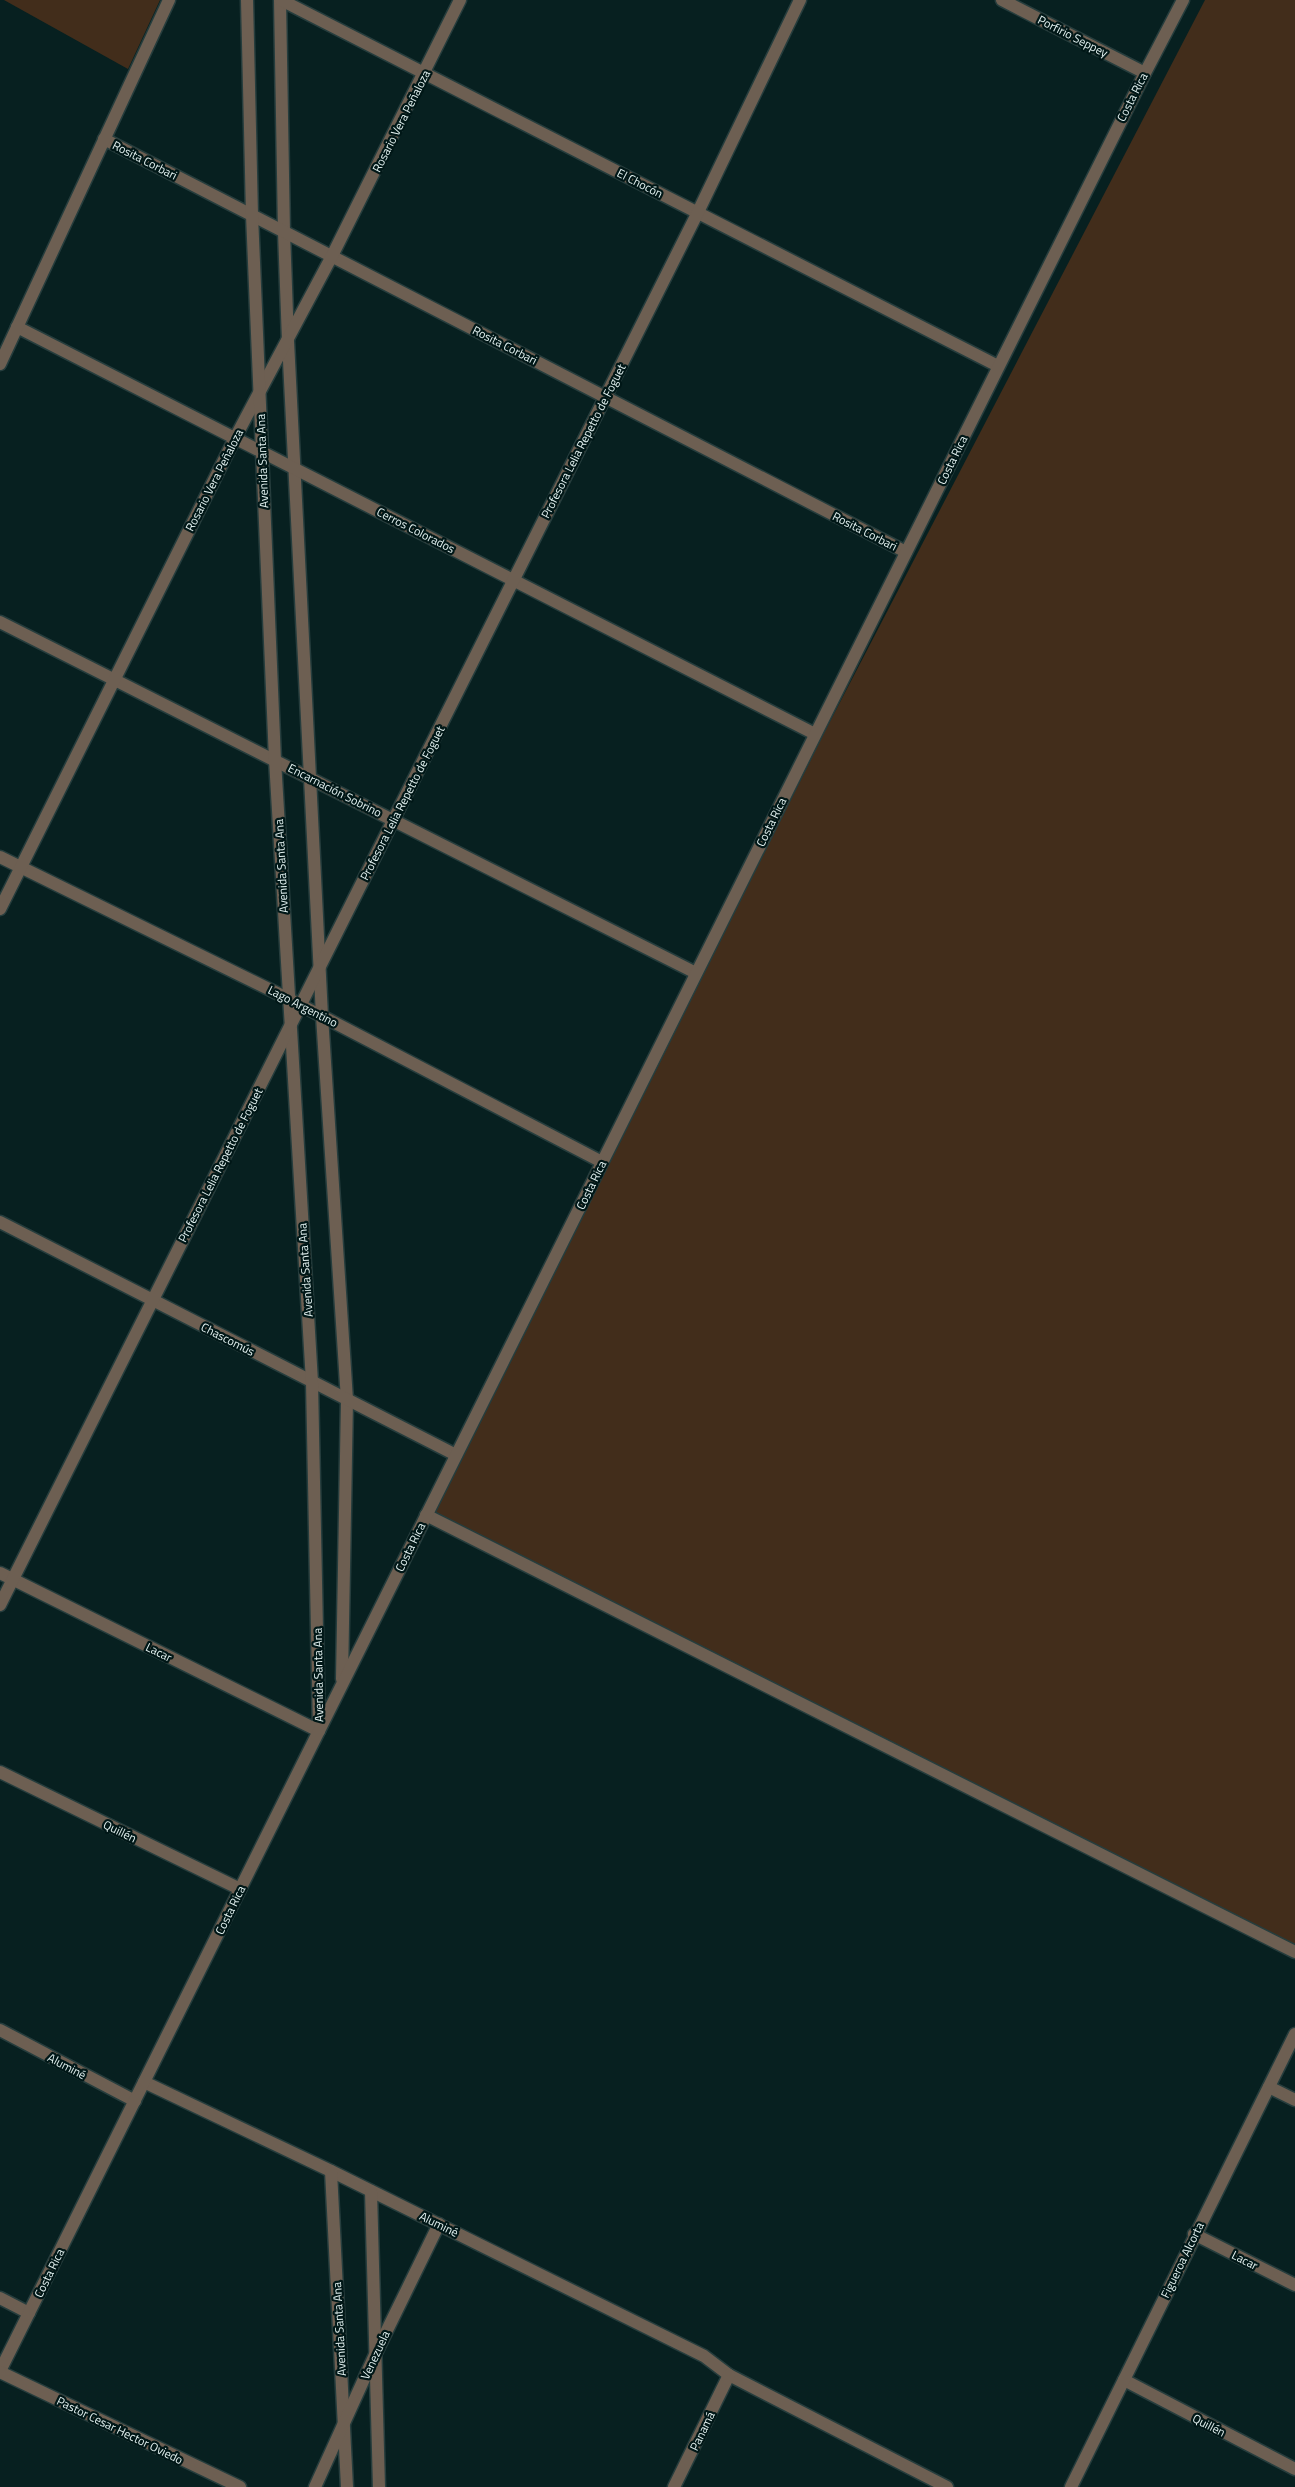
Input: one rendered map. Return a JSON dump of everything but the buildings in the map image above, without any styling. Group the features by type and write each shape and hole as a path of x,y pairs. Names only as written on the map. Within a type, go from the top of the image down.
{"street":[{"path":"0,364 169,0"},
{"name":"Avenida Santa Ana","path":"247,0 252,216 275,760 294,1002"},
{"name":"Avenida Santa Ana","path":"281,0 284,232 288,341 322,1016 347,1400 342,1684"},
{"name":"El Chocón","path":"281,0 998,366"},
{"name":"Rosario Vera Peñaloza","path":"0,909 235,438 332,256 460,0"},
{"name":"Profesora Lelia Repetto de Foguet","path":"0,1605 290,1024 294,1002 320,965 394,820 698,212 800,0"},
{"name":"Porfirio Seppey","path":"1002,0 1144,73"},
{"name":"Costa Rica","path":"0,2372 1144,73 1183,0"},
{"name":"Rosita Corbari","path":"104,139 906,552"},
{"name":"Cerros Colorados","path":"17,327 815,734"},
{"name":"Encarnación Sobrino","path":"0,622 696,973"},
{"name":"Lago Argentino","path":"0,856 322,1016 602,1162"},
{"name":"Avenida Santa Ana","path":"290,1024 312,1382 319,1731"},
{"name":"Chascomús","path":"0,1222 456,1455"},
{"path":"426,1515 1295,1952"},
{"name":"Lacar","path":"0,1574 319,1731"},
{"name":"Quillén","path":"0,1772 240,1889"},
{"name":"Aluminé","path":"0,2030 134,2101"},
{"name":"Figueroa Alcorta","path":"1071,2487 1194,2234 1295,2034"},
{"name":"Aluminé","path":"144,2082 331,2171 704,2356 729,2375 946,2487"},
{"path":"1269,2087 1295,2100"},
{"name":"Avenida Santa Ana","path":"331,2171 347,2487"},
{"path":"370,2191 379,2487"},
{"name":"Venezuela","path":"315,2487 374,2357 439,2224"},
{"name":"Lacar","path":"1194,2234 1295,2285"},
{"path":"0,2298 29,2313"},
{"name":"Pastor Cesar Hector Oviedo","path":"0,2372 240,2487"},
{"name":"Panamá","path":"674,2487 729,2375"},
{"name":"Quillén","path":"1124,2380 1295,2469"}],"shaded area":[{"path":"4,0 160,0 128,69"},
{"path":"1205,0 1295,0 1295,1952 435,1513 824,733"}]}
